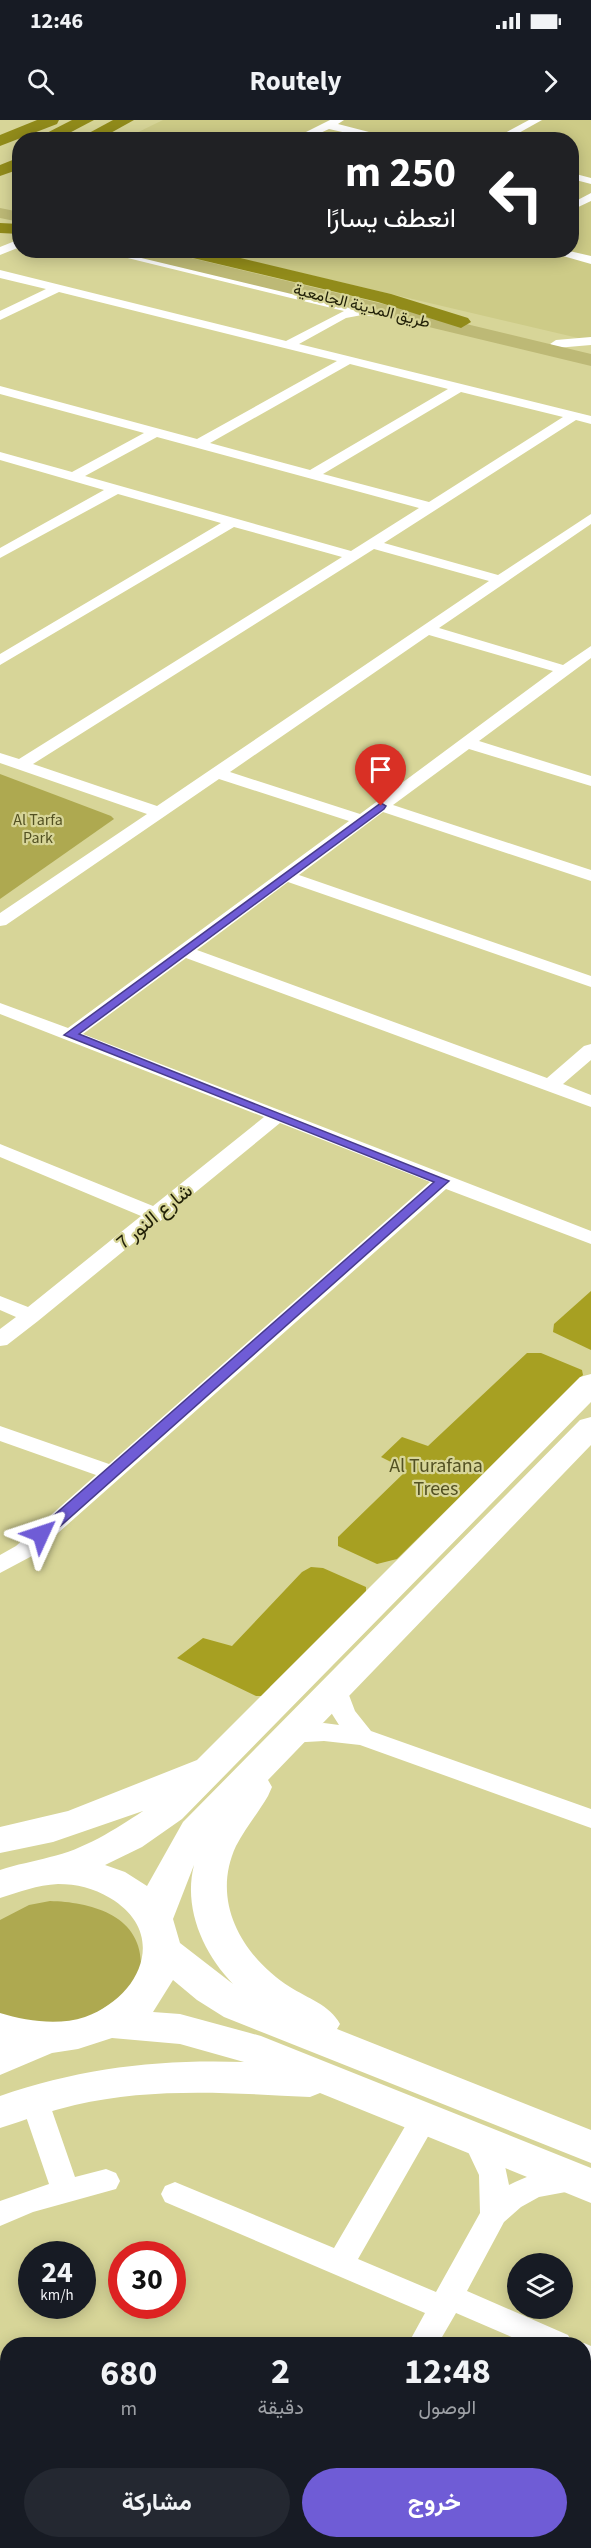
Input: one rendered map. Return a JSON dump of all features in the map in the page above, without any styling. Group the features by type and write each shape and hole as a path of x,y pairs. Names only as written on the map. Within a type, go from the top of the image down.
{"highway":[{"path":"0,129 23,120"},
{"path":"22,132 51,120"},
{"path":"59,132 86,120"},
{"path":"86,132 112,120"},
{"path":"101,132 126,120"},
{"path":"216,258 384,298 461,322"}],"main road":[{"name":"طريق المدينة الجامعية","path":"166,258 591,360"},
{"name":"طريق المدينة الجامعية","path":"193,258 591,352"},
{"path":"7,1879 56,1870 114,1847 145,1829 218,1763 591,1384"},
{"path":"0,2028 17,2034 51,2037 81,2033 109,2023 138,2003 156,1978 159,1934 167,1879 196,1831 590,1420"},
{"path":"0,1840 83,1821 125,1806 218,1763"},
{"path":"260,1763 248,1801 215,1853 209,1880 213,1921 234,1961 258,1985 370,2059"},
{"path":"56,1870 88,1873 116,1882 139,1898 159,1934 210,1989 238,2006 370,2059 588,2171"},
{"path":"109,2023 180,2029 214,2036 476,2139 588,2171"},
{"path":"0,2059 51,2037"},
{"path":"17,2105 106,2082 144,2077 224,2076 335,2082"}],"street":[{"path":"312,132 339,120"},
{"path":"513,132 537,120"},
{"path":"327,125 359,132"},
{"path":"132,258 343,311 405,316"},
{"path":"0,274 591,420"},
{"path":"0,316 58,288"},
{"path":"288,345 343,311"},
{"path":"556,344 591,341"},
{"path":"199,444 348,360"},
{"path":"313,474 458,388"},
{"path":"0,390 430,507"},
{"path":"20,765 573,416"},
{"path":"73,477 156,432"},
{"path":"0,456 353,556"},
{"path":"0,554 116,489"},
{"path":"0,921 591,518"},
{"path":"0,660 232,522"},
{"path":"372,544 500,580"},
{"path":"428,630 565,670"},
{"path":"70,1035 591,651"},
{"path":"467,743 591,781"},
{"path":"0,758 158,812"},
{"path":"218,773 362,820"},
{"path":"381,806 591,876"},
{"path":"286,876 591,982"},
{"path":"184,951 591,1101"},
{"path":"0,1008 591,1238"},
{"path":"550,1086 591,1050"},
{"name":"شارع النور 7","path":"0,1340 277,1116"},
{"path":"0,1150 156,1215"},
{"path":"0,1565 24,1551 443,1181"},
{"path":"0,1302 31,1316"},
{"path":"0,1433 111,1473"},
{"path":"0,1556 41,1534"},
{"path":"335,1688 344,1714 362,1737"},
{"path":"288,1734 324,1732 362,1737 591,1819"},
{"path":"17,2105 66,2192"},
{"path":"340,2264 424,2119"},
{"path":"476,2139 485,2152 496,2183 494,2214"},
{"path":"427,2337 494,2214 507,2201 540,2184 588,2171"},
{"path":"0,2214 27,2202 106,2181"},
{"path":"175,2194 340,2264 539,2337"}],"shaded area":[{"path":"163,120 591,120 591,341 238,258 579,258 579,132 138,132"}],"green space":[{"name":"Al Tarfa Park","path":"0,774 114,819 0,899"},
{"path":"591,1291 591,1350 553,1332 554,1324"},
{"name":"Al Turafana Trees","path":"527,1353 541,1353 582,1370 583,1375 397,1559 377,1564 338,1546 338,1537 407,1470 381,1457 402,1437 428,1446"},
{"path":"311,1567 323,1568 366,1587 366,1593 270,1687 273,1696 256,1696 177,1658 203,1638 232,1646 302,1572"},
{"path":"50,1901 81,1904 110,1914 132,1933 138,1946 141,1966 135,1986 74,2029 0,2017 0,1920 29,1905"}],"route":[{"path":"41,1534 443,1181 70,1035 381,806"}]}
